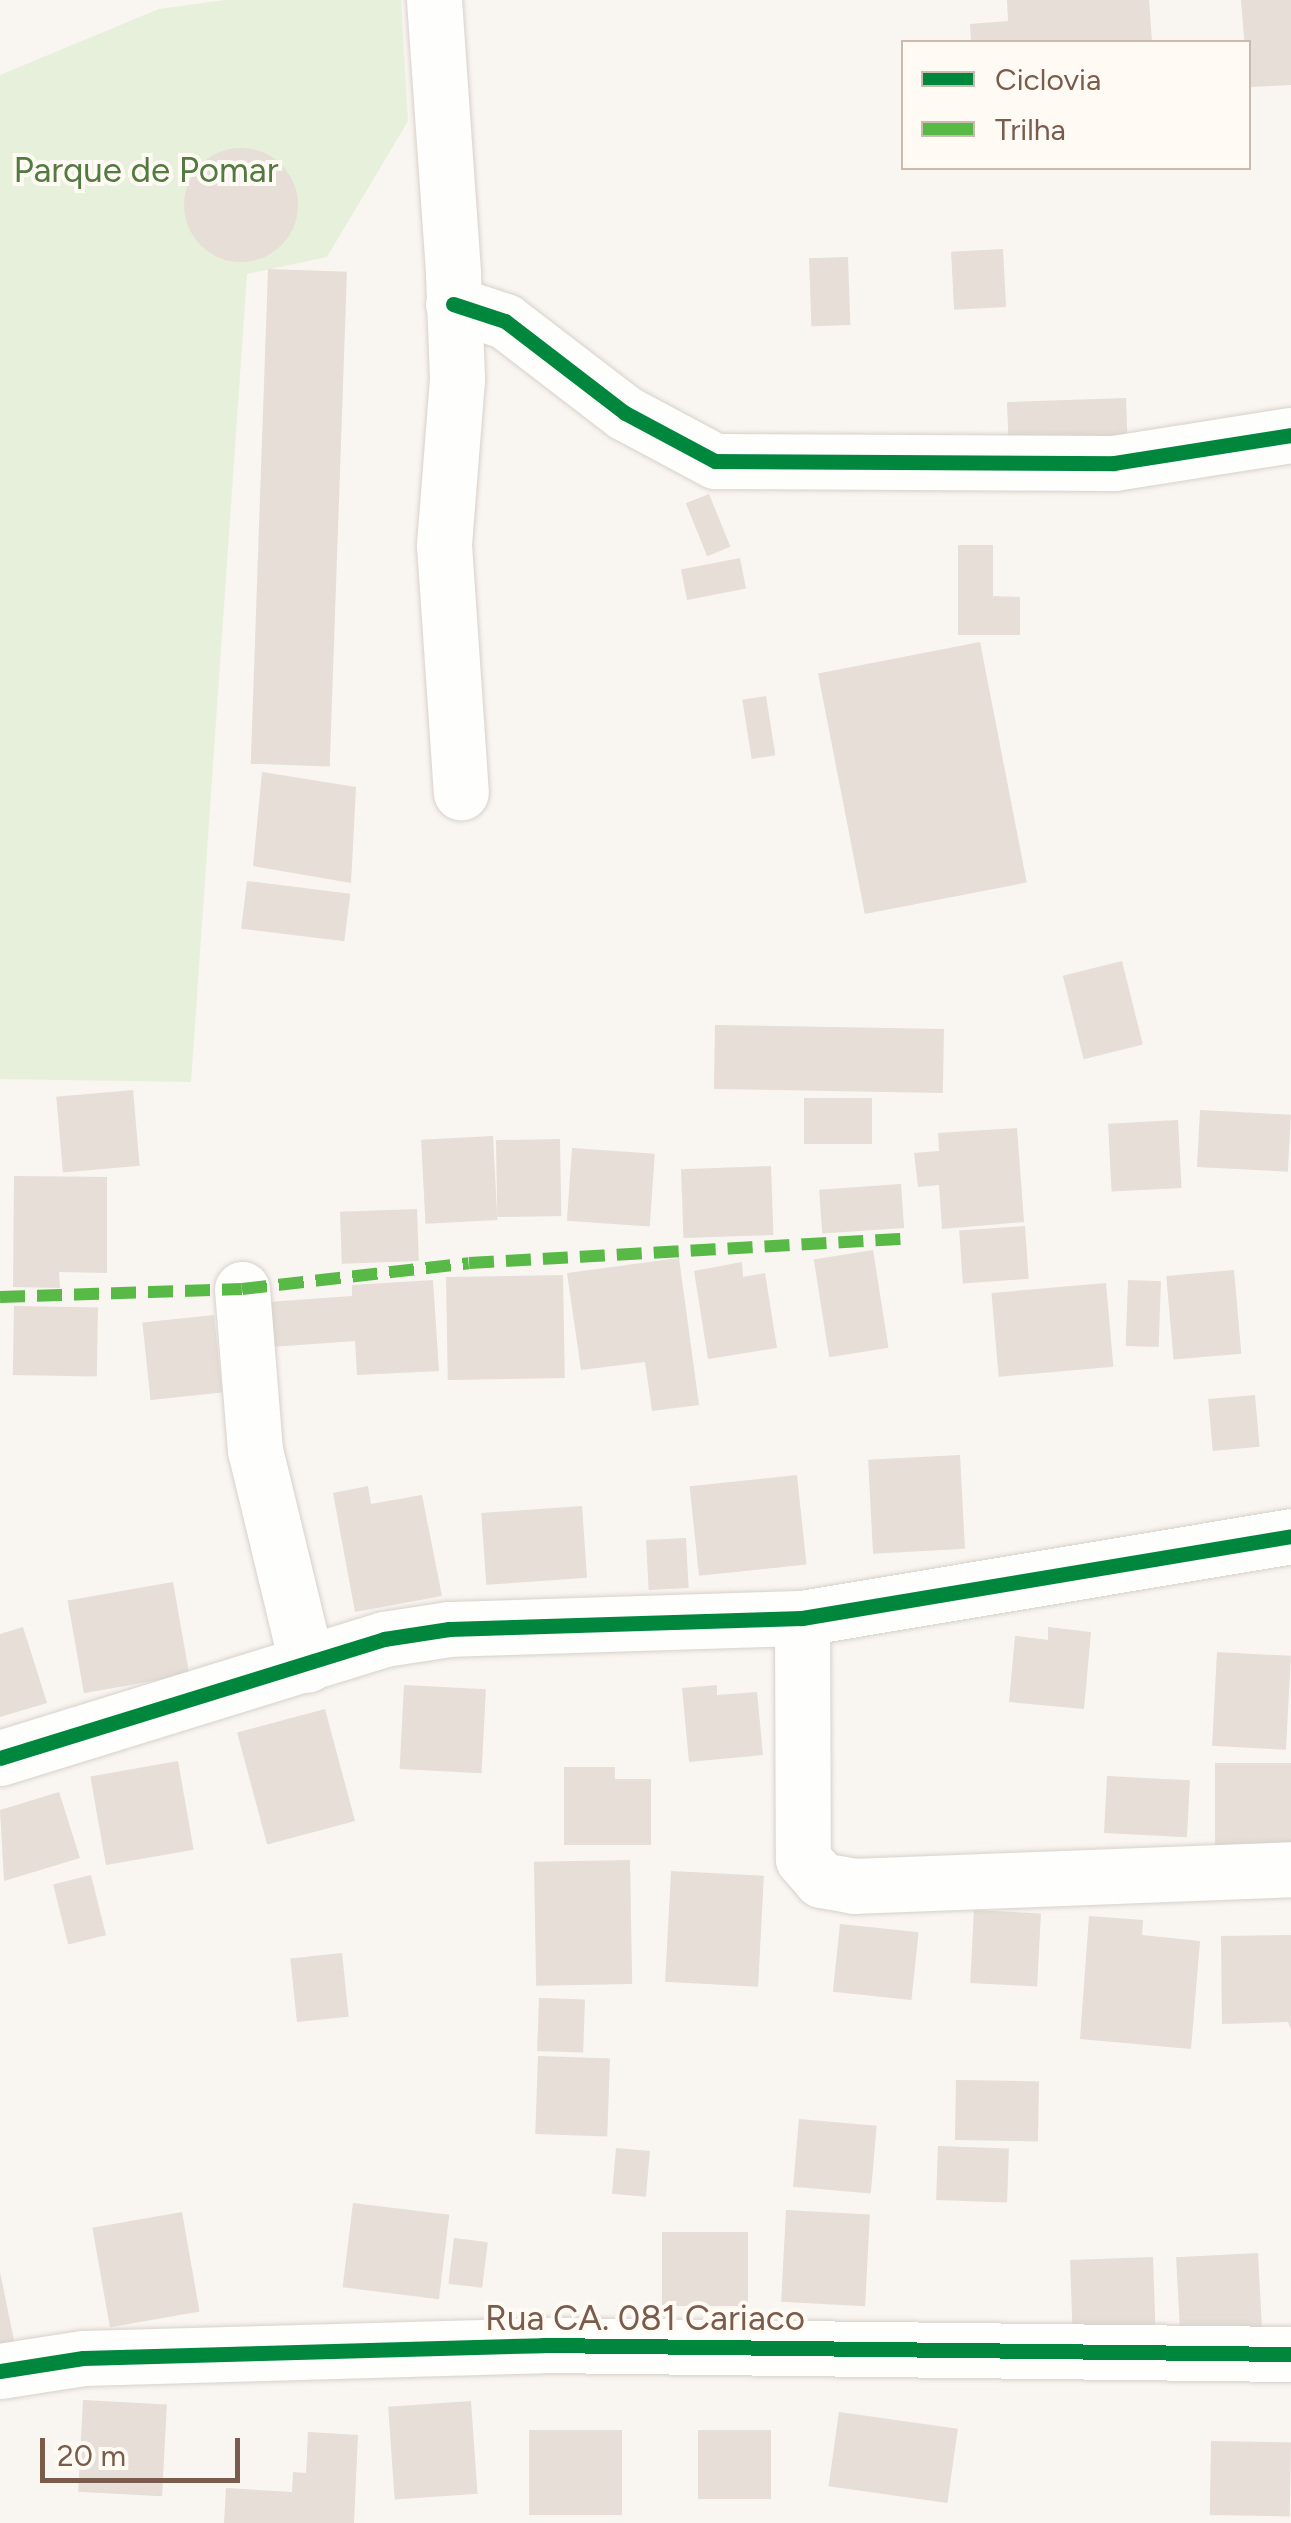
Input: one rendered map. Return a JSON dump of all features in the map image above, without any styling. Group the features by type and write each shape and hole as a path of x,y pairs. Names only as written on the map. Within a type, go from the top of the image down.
{"street":[{"path":"434,0 457,379 444,545 462,792"},
{"path":"453,304 506,321 625,412 716,461 1114,463 1291,434"},
{"path":"242,1288 255,1450 307,1665"},
{"path":"0,1758 384,1639 449,1629 802,1618 1291,1536"},
{"path":"802,1618 803,1858 821,1880 854,1886 1291,1869"},
{"name":"Rua CA. 081 Cariaco","path":"0,2371 84,2358 543,2345 1291,2354"}],"green space":[{"name":"Parque de Pomar","path":"224,0 401,0 408,121 327,257 247,274 191,1082 0,1079 0,75 159,9"}],"building":[{"path":"1007,0 1149,0 1152,40 971,40 970,24 1008,21"},
{"path":"1241,0 1291,0 1291,85 1251,87 1251,40 1244,40"},
{"path":"241,148 263,153 281,165 293,183 298,205 293,227 281,245 263,257 241,262 219,257 201,245 189,227 184,205 189,183 201,165 219,153"},
{"path":"1003,249 1006,307 954,310 951,252"},
{"path":"848,257 850,325 811,326 809,258"},
{"path":"268,269 347,272 330,766 251,764"},
{"path":"1126,398 1128,449 1009,453 1007,402"},
{"path":"709,494 730,547 707,556 686,503"},
{"path":"958,545 993,545 993,596 1020,597 1020,635 958,635"},
{"path":"740,558 746,588 687,600 681,569"},
{"path":"980,642 1027,882 865,914 818,673"},
{"path":"766,696 775,755 752,759 742,700"},
{"path":"262,772 356,787 351,883 253,866"},
{"path":"247,881 350,894 344,941 241,929"},
{"path":"1122,961 1143,1044 1084,1059 1063,976"},
{"path":"715,1025 944,1029 943,1093 714,1089"},
{"path":"133,1090 140,1166 63,1172 56,1097"},
{"path":"804,1098 872,1098 872,1144 804,1144"},
{"path":"1200,1110 1291,1115 1288,1172 1197,1167"},
{"path":"1178,1120 1182,1188 1112,1192 1108,1124"},
{"path":"1017,1128 1024,1222 942,1229 939,1185 918,1187 914,1153 939,1151 938,1133"},
{"path":"493,1136 497,1220 425,1224 421,1140"},
{"path":"560,1139 561,1216 497,1217 496,1140"},
{"path":"572,1148 655,1154 650,1227 567,1221"},
{"path":"771,1166 773,1235 683,1238 681,1169"},
{"path":"14,1176 107,1177 107,1273 59,1272 60,1288 13,1287"},
{"path":"901,1184 904,1228 822,1234 819,1190"},
{"path":"417,1209 419,1261 342,1264 340,1212"},
{"path":"1025,1226 1029,1279 963,1283 959,1231"},
{"path":"873,1250 888,1348 829,1357 814,1259"},
{"path":"679,1258 699,1405 652,1411 645,1362 581,1370 567,1273"},
{"path":"742,1262 743,1277 765,1273 777,1348 708,1359 694,1271"},
{"path":"1234,1270 1241,1354 1174,1360 1166,1276"},
{"path":"563,1275 565,1378 448,1380 446,1277"},
{"path":"433,1280 439,1371 357,1375 355,1341 271,1347 268,1302 352,1296 352,1285"},
{"path":"1128,1280 1161,1281 1159,1347 1126,1346"},
{"path":"1106,1283 1113,1367 999,1377 991,1293"},
{"path":"14,1306 98,1307 97,1376 13,1375"},
{"path":"214,1315 222,1393 151,1400 142,1323"},
{"path":"1255,1395 1260,1447 1213,1451 1208,1399"},
{"path":"960,1455 965,1549 873,1554 868,1460"},
{"path":"797,1475 806,1565 699,1576 690,1486"},
{"path":"368,1486 371,1504 422,1495 442,1596 355,1612 333,1493"},
{"path":"582,1506 587,1578 486,1585 481,1513"},
{"path":"686,1538 689,1588 649,1590 646,1540"},
{"path":"173,1582 189,1675 84,1693 68,1601"},
{"path":"23,1627 47,1703 0,1717 0,1634"},
{"path":"1048,1627 1091,1632 1084,1709 1009,1702 1015,1636 1048,1640"},
{"path":"1217,1652 1291,1656 1286,1750 1212,1746"},
{"path":"404,1685 486,1689 481,1773 400,1769"},
{"path":"717,1685 717,1695 757,1692 763,1755 689,1762 682,1688"},
{"path":"325,1709 355,1821 267,1845 237,1733"},
{"path":"178,1761 194,1850 106,1865 90,1776"},
{"path":"1215,1763 1291,1763 1291,1859 1215,1859"},
{"path":"564,1767 615,1767 615,1779 651,1779 651,1845 564,1845"},
{"path":"1107,1776 1190,1780 1187,1837 1104,1833"},
{"path":"59,1792 80,1858 4,1881 0,1810"},
{"path":"630,1860 632,1984 536,1986 534,1862"},
{"path":"671,1871 764,1876 758,1987 665,1982"},
{"path":"91,1875 106,1935 68,1945 53,1884"},
{"path":"974,1910 1041,1914 1037,1986 970,1983"},
{"path":"1089,1916 1143,1920 1142,1935 1200,1941 1191,2049 1080,2039"},
{"path":"840,1924 919,1932 911,2000 833,1992"},
{"path":"1291,1935 1291,2029 1288,2022 1222,2024 1221,1936"},
{"path":"342,1953 349,2017 297,2022 290,1958"},
{"path":"539,1998 585,2000 583,2053 537,2051"},
{"path":"538,2056 610,2059 607,2136 535,2134"},
{"path":"956,2080 1039,2081 1038,2141 955,2140"},
{"path":"799,2119 877,2126 871,2194 793,2187"},
{"path":"938,2146 1009,2148 1007,2202 936,2200"},
{"path":"616,2148 650,2151 646,2197 612,2194"},
{"path":"353,2203 449,2215 439,2299 343,2287"},
{"path":"786,2210 870,2214 865,2306 781,2302"},
{"path":"182,2212 200,2311 110,2327 92,2228"},
{"path":"662,2232 748,2232 748,2306 662,2306"},
{"path":"454,2238 488,2242 482,2288 448,2284"},
{"path":"1258,2253 1262,2327 1180,2331 1176,2257"},
{"path":"1153,2257 1155,2328 1073,2331 1070,2260"},
{"path":"0,2272 16,2350 0,2353"},
{"path":"83,2400 167,2404 162,2496 78,2492"},
{"path":"471,2401 477,2494 395,2500 388,2407"},
{"path":"839,2412 958,2429 947,2503 829,2486"},
{"path":"529,2430 622,2430 622,2515 529,2515"},
{"path":"698,2430 771,2430 771,2499 698,2499"},
{"path":"308,2432 358,2435 354,2523 224,2523 226,2488 292,2492 293,2472 306,2473"},
{"path":"1211,2441 1291,2442 1290,2516 1210,2515"}],"marked path":[{"path":"0,1297 242,1289 469,1263 912,1238"}],"cycle path":[{"path":"453,304 505,321 625,413 715,461 1114,463 1291,435"},
{"path":"0,1758 384,1639 449,1629 802,1618 1291,1536"},
{"path":"0,2371 83,2358 543,2345 1291,2354"}]}
